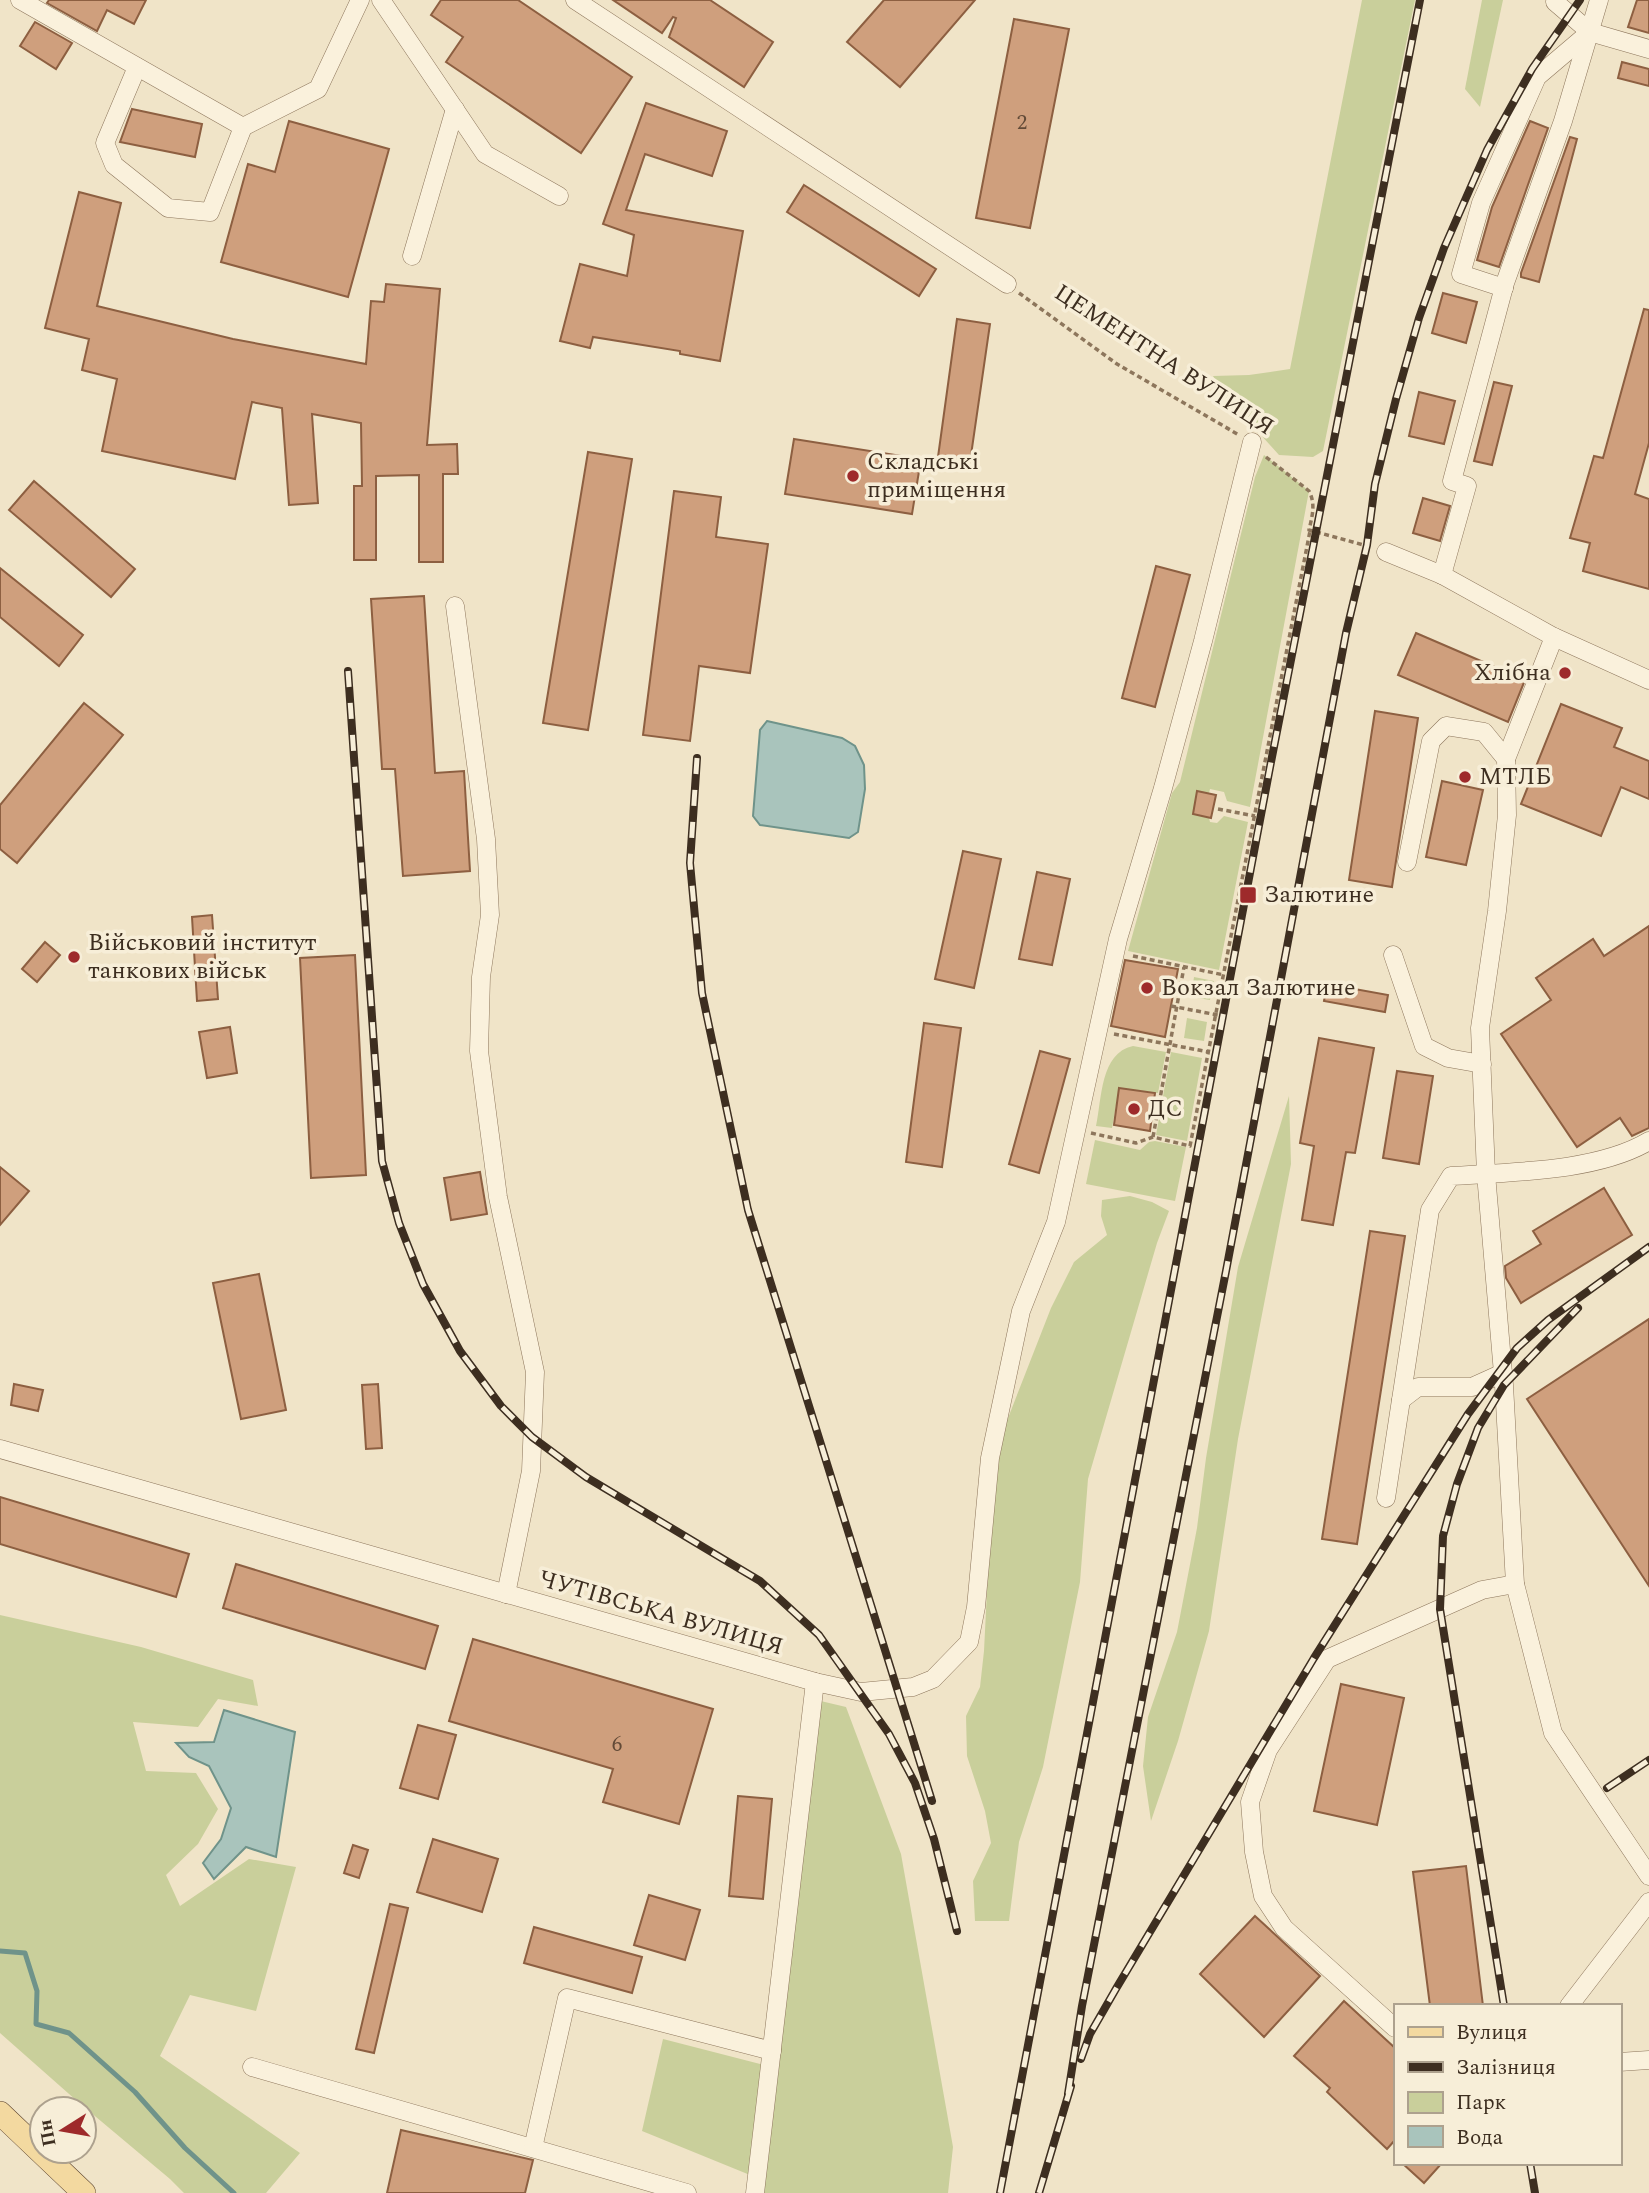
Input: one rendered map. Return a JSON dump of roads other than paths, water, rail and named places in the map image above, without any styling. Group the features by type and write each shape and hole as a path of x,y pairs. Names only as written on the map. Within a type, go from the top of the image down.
{"main road":[{"path":"0,2113 84,2193"}],"street":[{"path":"20,0 243,127"},
{"path":"137,67 105,143 114,165 168,208 210,212 243,127 318,89 360,0"},
{"path":"381,0 485,153 559,196"},
{"path":"575,0 1007,284"},
{"path":"1557,0 1555,2 1590,32 1648,49"},
{"path":"1442,575 1467,486 1452,481 1504,288 1563,121 1599,0"},
{"path":"1504,288 1461,274 1481,203 1537,77 1590,32"},
{"path":"412,256 455,109"},
{"name":"ЧУТІВСЬКА ВУЛИЦЯ","path":"0,1448 815,1682 861,1692 899,1690 933,1679 969,1642 976,1607 990,1458 1021,1311 1056,1222 1115,953 1196,668 1252,442"},
{"path":"1387,552 1442,575 1554,638 1649,680"},
{"path":"455,606 485,839 490,915 481,977 479,1051 498,1197 535,1372 531,1471 506,1594"},
{"path":"1554,638 1506,759 1507,815 1497,911 1480,1028 1486,1174 1503,1373 1515,1584 1553,1733 1649,1876"},
{"path":"1407,862 1431,741 1446,726 1484,732 1506,759"},
{"path":"1393,955 1424,1046 1448,1058 1482,1064"},
{"path":"1386,1498 1430,1210 1451,1176 1576,1165 1630,1152 1649,1141"},
{"path":"1401,1400 1418,1387 1472,1387 1503,1373"},
{"path":"1394,2027 1284,1927 1263,1896 1254,1852 1250,1802 1268,1751 1327,1659 1482,1590 1515,1584"},
{"path":"755,2193 815,1682"},
{"path":"1571,2004 1649,1902"},
{"path":"533,2148 567,1998 772,2051"},
{"path":"1621,2062 1649,2060"},
{"path":"251,2067 687,2193"}],"water":[{"path":"767,721 842,738 855,746 864,765 865,789 858,832 849,838 760,825 753,816 760,730"},
{"path":"224,1710 295,1732 276,1857 246,1847 214,1879 203,1863 221,1839 231,1808 209,1766 189,1757 176,1743 214,1742"}],"waterway":[{"path":"0,1951 25,1953 37,1991 36,2024 69,2033 135,2092 185,2148 234,2193"}],"railway":[{"path":"1000,2193 1271,762 1420,0"},
{"path":"1068,2094 1082,2006 1226,1271 1346,633 1367,545 1375,484 1419,318 1444,248 1487,150 1532,69 1580,0"},
{"path":"348,671 382,1161 399,1223 423,1284 460,1351 501,1406 532,1437 586,1477 760,1581 819,1635 889,1734 915,1783 934,1839 957,1931"},
{"path":"697,758 690,863 702,993 748,1210 932,1801"},
{"path":"1081,2059 1090,2034 1117,1987 1314,1658 1468,1414 1517,1348 1548,1320 1649,1247"},
{"path":"1504,2004 1440,1609 1443,1536 1457,1484 1478,1428 1504,1385 1578,1308"},
{"path":"1607,1788 1649,1760"},
{"path":"1039,2193 1071,2086"},
{"path":"1530,2165 1535,2193"}],"place":[{"name":"Складські приміщення","path":"853,476"},
{"name":"Хлібна","path":"1565,673"},
{"name":"МТЛБ","path":"1465,777"},
{"name":"Залютине","path":"1248,895"},
{"name":"Військовий інститут танкових військ","path":"74,957"},
{"name":"Вокзал Залютине","path":"1147,988"},
{"name":"ДС","path":"1134,1109"}]}
